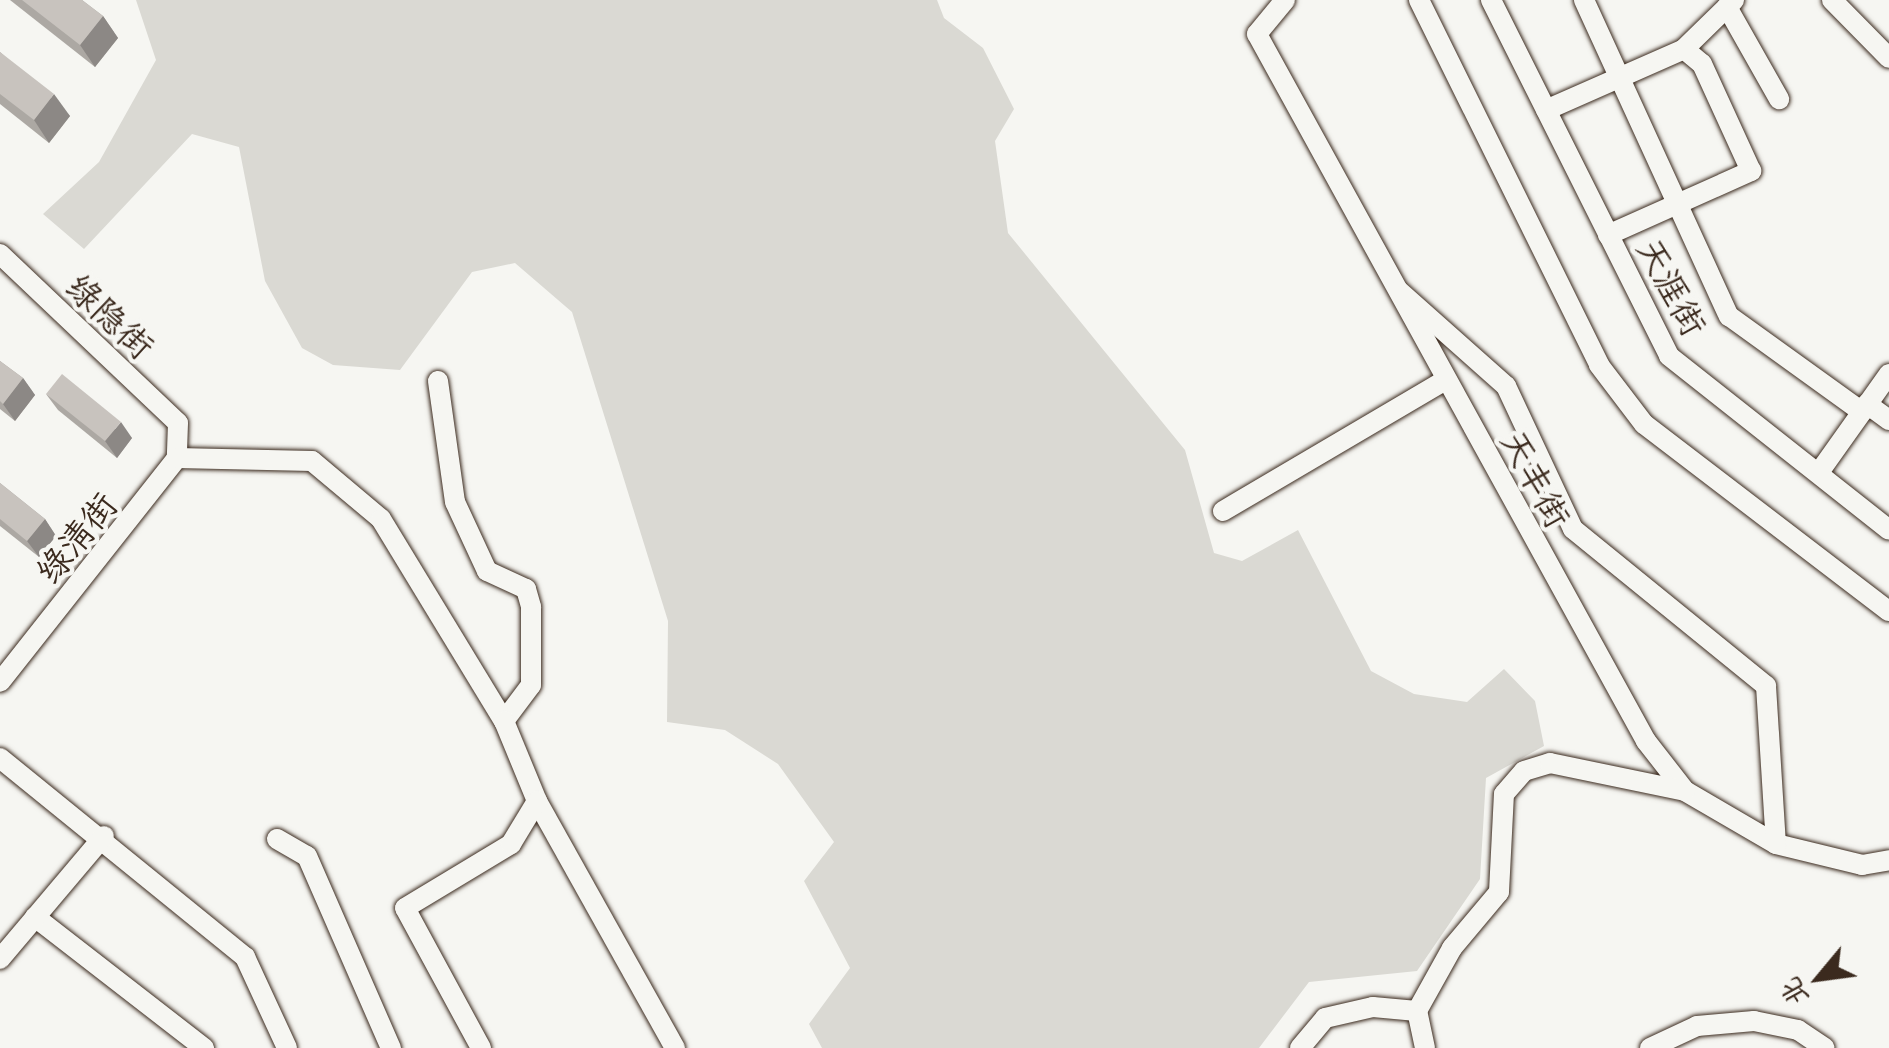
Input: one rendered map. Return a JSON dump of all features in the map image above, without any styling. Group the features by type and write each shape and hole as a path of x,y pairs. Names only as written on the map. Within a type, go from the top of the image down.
{"street":[{"name":"天丰街","path":"1285,0 1256,34 1646,742 1684,791 1776,844 1862,865 1889,860"},
{"path":"1419,0 1599,365 1644,424 1889,611"},
{"name":"天涯街","path":"1491,0 1669,356 1820,470 1889,530"},
{"path":"1584,0 1729,316 1864,408 1889,420"},
{"path":"1832,0 1889,58"},
{"path":"1546,110 1684,49 1731,4 1779,100"},
{"path":"1608,235 1751,171 1702,64 1684,49"},
{"name":"绿隐街","path":"0,254 178,423 176,458"},
{"path":"1393,287 1435,315 1506,386 1574,529 1766,686 1776,844"},
{"path":"1820,470 1889,374"},
{"path":"1223,511 1445,380"},
{"path":"438,381 454,502 487,571 526,589 531,607 531,685 504,721"},
{"path":"176,458 312,460 382,518 504,721 536,800 675,1048"},
{"name":"绿清街","path":"0,682 176,458"},
{"path":"0,758 104,836 244,956 287,1048"},
{"path":"1425,1048 1417,1011 1452,948 1500,892 1504,794 1524,771 1550,763 1684,791"},
{"path":"482,1048 405,908 511,844 536,800"},
{"path":"0,959 104,836"},
{"path":"277,839 307,856 391,1048"},
{"path":"35,917 204,1048"},
{"path":"1300,1048 1325,1018 1417,1011"},
{"path":"1650,1048 1697,1026 1754,1021 1798,1030 1825,1048"}],"shaded area":[{"path":"136,0 937,0 944,18 983,48 1014,109 995,141 1008,233 1185,450 1214,553 1242,561 1298,530 1371,671 1414,694 1467,702 1504,669 1535,701 1544,746 1486,778 1480,879 1417,971 1309,982 1259,1048 822,1048 809,1024 850,968 804,881 834,842 778,764 725,730 667,722 668,621 572,312 515,263 472,272 400,370 333,365 302,348 265,281 239,147 192,134 84,249 43,214 99,162 156,60"}],"building":[{"path":"22,0 82,0 103,16 80,45"},
{"path":"0,52 54,94 34,120 0,94"},
{"path":"0,361 23,378 3,404 0,401"},
{"path":"62,374 121,422 105,441 46,394"},
{"path":"0,483 45,519 27,541 0,519"}]}
